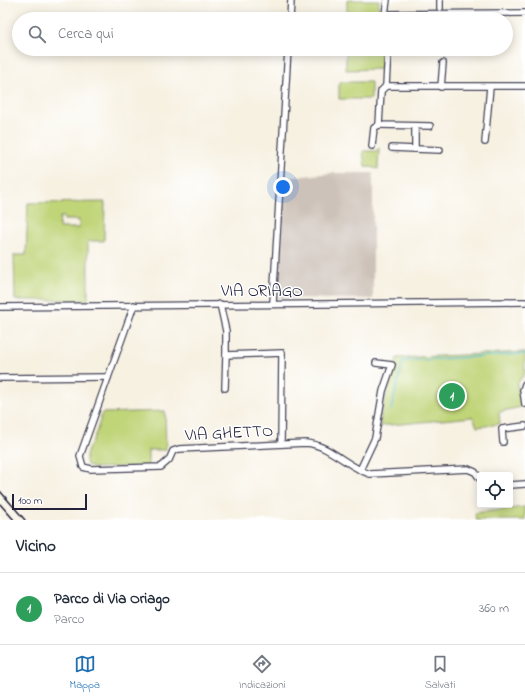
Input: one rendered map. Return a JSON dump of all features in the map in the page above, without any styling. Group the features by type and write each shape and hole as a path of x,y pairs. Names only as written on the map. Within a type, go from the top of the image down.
{"street":[{"path":"290,12 291,0"},
{"path":"385,12 386,0"},
{"path":"440,0 440,8"},
{"path":"513,13 525,13"},
{"path":"273,303 288,56"},
{"path":"386,86 388,56"},
{"path":"442,88 443,63"},
{"path":"379,125 381,91 384,86 442,88 525,86"},
{"path":"485,142 490,87"},
{"path":"372,146 374,128 379,125 430,126"},
{"path":"415,126 415,149"},
{"path":"392,148 440,150"},
{"name":"VIA ORIAGO","path":"0,307 273,303 525,302"},
{"path":"220,304 226,331 225,388"},
{"name":"VIA GHETTO","path":"134,305 80,456 84,467 91,469 161,467 169,460 173,451 179,449 281,444 314,444 370,474 468,469 475,472 477,475"},
{"path":"226,355 282,354 281,444"},
{"path":"360,470 375,438 383,391 392,365 376,363"},
{"path":"0,378 108,376"},
{"path":"525,384 523,390 525,404"},
{"path":"503,442 502,429 525,426"},
{"path":"513,485 525,484"}],"shaded area":[{"path":"331,173 373,173 373,299 278,298 285,178"}],"green space":[{"path":"347,0 379,0 378,12 347,12"},
{"path":"346,56 384,56 383,69 346,70"},
{"path":"339,82 371,82 371,99 339,99"},
{"path":"379,148 378,169 365,166 363,151 376,151"},
{"path":"105,202 104,241 88,241 88,300 15,300 14,255 26,255 28,203","holes":["60,217 64,217 64,220 79,220 79,228 59,228"]},
{"path":"525,352 525,373 517,384 521,407 499,412 500,424 477,427 473,417 380,426 381,414 397,358"},
{"path":"165,411 166,450 148,450 148,466 93,468 87,465 87,453 102,413"},
{"path":"525,507 525,520 476,520 475,513"}],"waterway":[{"path":"391,410 403,361 525,354"}],"railway":[{"path":"0,491 25,520"},
{"path":"0,504 14,520"}],"place":[{"name":"Parco di Via Oriago","path":"452,396"}]}
